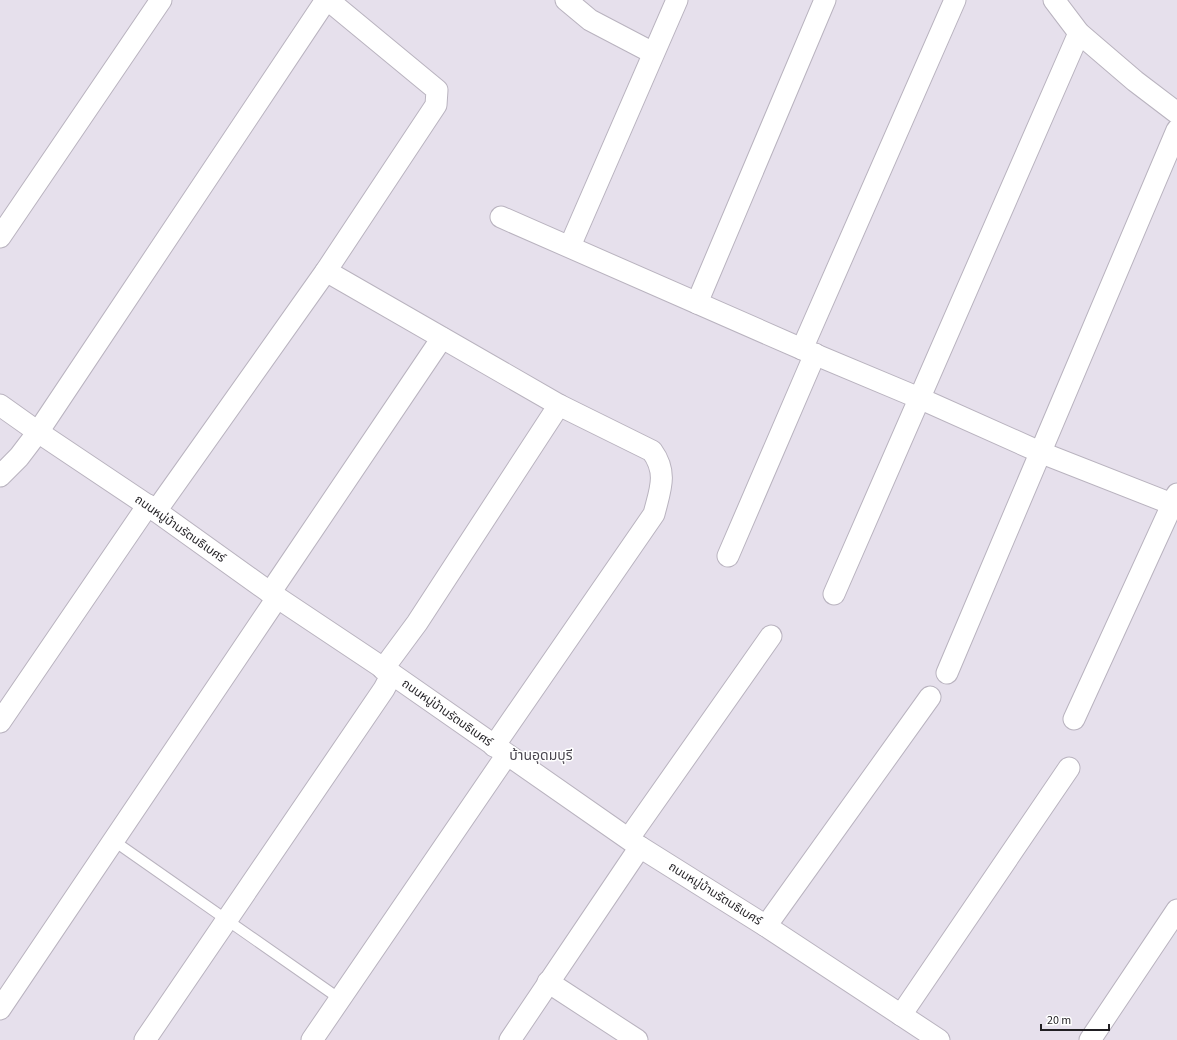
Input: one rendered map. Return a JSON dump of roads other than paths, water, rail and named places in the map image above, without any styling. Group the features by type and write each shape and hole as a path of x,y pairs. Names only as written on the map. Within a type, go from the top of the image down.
{"street":[{"path":"0,238 161,0"},
{"path":"0,476 19,457 38,432 327,0 437,90 436,105 326,271 152,508 0,722"},
{"path":"566,0 590,20 653,53"},
{"path":"570,246 677,0"},
{"path":"697,303 825,0"},
{"path":"728,556 809,352 955,0"},
{"path":"1054,0 1079,33 1135,81 1177,113"},
{"path":"834,594 1079,33"},
{"path":"947,673 1042,453 1090,332 1177,130"},
{"path":"501,217 809,352 919,398 1042,453 1176,502 1074,719"},
{"path":"312,1040 654,514 660,493 662,473 658,460 652,451 559,405 326,271"},
{"path":"0,1009 114,841 442,338"},
{"name":"ถนนหมู่บ้านรัตนธิเบศร์","path":"0,404 38,432 152,508 274,595 387,671 500,751 635,843 766,926 901,1015 929,1037"},
{"path":"145,1040 384,689 387,671 559,405"},
{"path":"510,1040 635,843 771,636"},
{"path":"766,926 930,697"},
{"path":"901,1015 1069,768"},
{"path":"1090,1040 1177,910"},
{"path":"548,982 637,1040"}],"lane":[{"path":"114,841 228,919 340,999"}],"district":[{"name":"บ้านอุดมบุรี","path":"541,756"}]}
